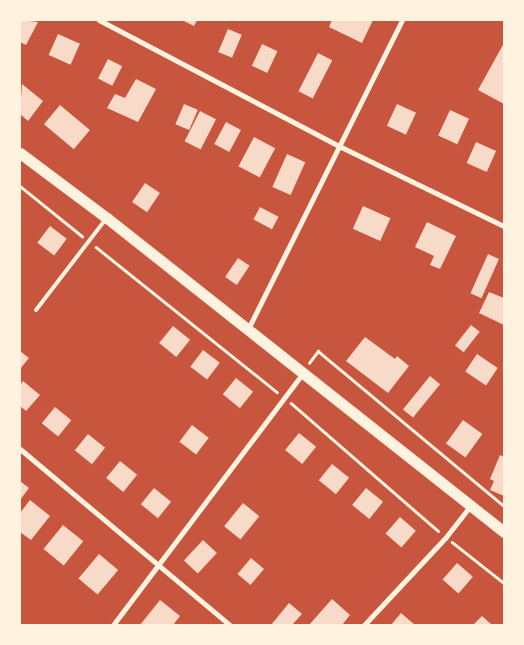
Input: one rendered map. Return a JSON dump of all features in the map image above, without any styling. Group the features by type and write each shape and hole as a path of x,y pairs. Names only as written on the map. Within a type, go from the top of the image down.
{"main road":[{"path":"20,154 107,218 504,532"}],"street":[{"path":"99,20 339,146 504,226"},
{"path":"248,329 402,20"},
{"path":"112,625 303,373"},
{"path":"20,448 230,625"},
{"path":"364,625 446,537 470,506"}],"lane":[{"path":"36,310 107,218"}],"path":[{"path":"20,186 284,397 446,537 504,583"},
{"path":"303,373 318,351 504,506"}],"building":[{"path":"20,20 38,22 26,45 20,42"},
{"path":"182,20 197,20 194,26"},
{"path":"332,20 373,20 362,43 329,27"},
{"path":"228,29 242,35 232,58 218,52"},
{"path":"58,34 80,44 71,65 49,55"},
{"path":"504,43 504,104 478,90"},
{"path":"262,44 277,51 267,73 252,66"},
{"path":"318,53 332,60 313,99 298,91"},
{"path":"108,59 122,66 112,86 98,79"},
{"path":"136,79 156,89 138,122 107,108 115,94 125,98"},
{"path":"22,84 43,101 28,121 20,114"},
{"path":"184,104 198,110 189,130 175,124"},
{"path":"397,104 416,113 406,135 387,126"},
{"path":"60,105 90,130 74,149 44,124"},
{"path":"450,110 469,119 457,144 438,135"},
{"path":"200,111 216,119 201,149 185,141"},
{"path":"226,122 241,130 229,152 214,144"},
{"path":"254,137 275,148 260,177 239,166"},
{"path":"476,142 496,151 487,172 467,163"},
{"path":"287,154 305,162 291,195 272,187"},
{"path":"145,183 160,193 147,212 132,202"},
{"path":"363,206 390,218 380,241 353,229"},
{"path":"260,207 279,217 272,229 253,219"},
{"path":"427,222 456,236 440,269 430,265 434,256 415,247"},
{"path":"50,226 67,239 54,255 37,243"},
{"path":"488,254 499,259 481,298 471,293"},
{"path":"238,258 250,266 237,285 225,277"},
{"path":"489,292 504,298 504,325 479,313"},
{"path":"471,325 480,332 464,352 455,345"},
{"path":"173,326 190,340 176,357 159,343"},
{"path":"365,337 395,359 397,356 409,366 388,393 346,361"},
{"path":"203,350 220,363 207,379 190,367"},
{"path":"20,351 29,358 20,369"},
{"path":"477,354 498,368 486,385 465,371"},
{"path":"430,376 440,384 413,418 403,409"},
{"path":"236,378 253,392 240,408 223,394"},
{"path":"23,381 40,395 26,411 20,406 20,385"},
{"path":"55,407 71,420 58,437 42,423"},
{"path":"463,420 482,434 465,458 446,443"},
{"path":"192,425 209,438 196,454 179,442"},
{"path":"299,433 316,447 302,464 285,450"},
{"path":"88,434 105,448 92,464 75,450"},
{"path":"500,455 504,457 504,496 490,490 494,481 490,479"},
{"path":"120,461 137,475 123,492 106,478"},
{"path":"332,464 349,478 336,494 319,480"},
{"path":"20,481 29,488 20,500"},
{"path":"154,488 171,502 158,518 141,504"},
{"path":"366,488 383,502 369,519 352,505"},
{"path":"30,500 50,516 31,540 20,532 20,513"},
{"path":"243,503 259,516 240,540 224,526"},
{"path":"400,517 416,531 401,547 386,534"},
{"path":"63,525 83,541 64,565 43,549"},
{"path":"203,540 217,553 198,573 184,560"},
{"path":"99,554 118,570 98,595 78,579"},
{"path":"251,558 264,569 251,585 238,574"},
{"path":"457,563 473,577 458,593 443,580"},
{"path":"332,599 350,615 342,625 309,625"},
{"path":"160,600 180,616 173,625 140,625"},
{"path":"289,603 302,614 292,625 271,625"},
{"path":"401,613 415,625 391,625"},
{"path":"482,616 492,625 473,625"}]}
